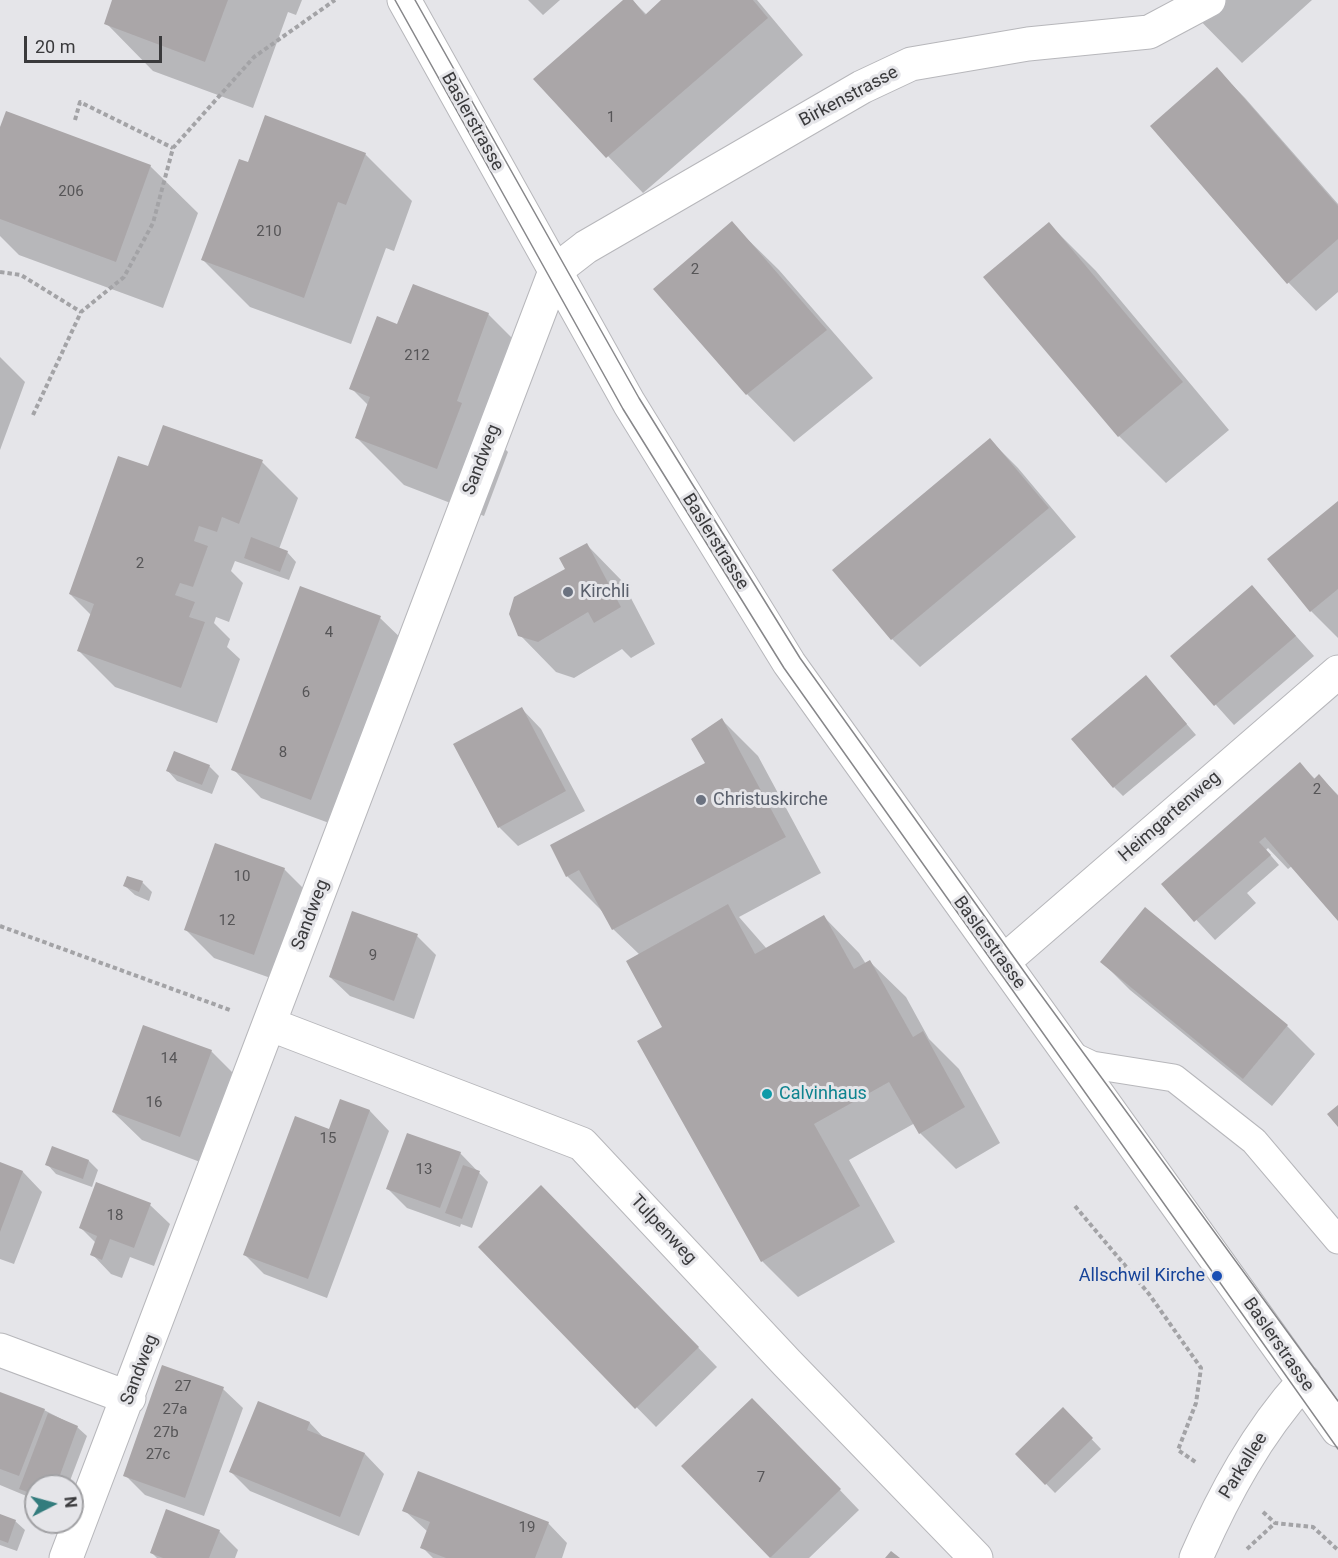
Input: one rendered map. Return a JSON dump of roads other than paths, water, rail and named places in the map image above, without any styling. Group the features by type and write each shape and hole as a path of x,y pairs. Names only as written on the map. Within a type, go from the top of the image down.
{"street":[{"name":"Baslerstrasse","path":"404,0 629,403 789,663 1338,1430"},
{"name":"Birkenstrasse","path":"555,272 586,247 862,87 911,64 1028,44 1149,32 1209,0"},
{"name":"Sandweg","path":"66,1558 129,1398 555,272"},
{"name":"Heimgartenweg","path":"1003,963 1338,672"},
{"name":"Tulpenweg","path":"269,1024 582,1144 787,1363 976,1558"},
{"path":"0,1350 129,1398"},
{"name":"Parkallee","path":"1196,1558 1229,1485 1263,1433 1304,1381"}],"lane":[{"path":"1071,1055 1092,1065 1174,1078 1254,1141 1338,1240"}],"tram line":[{"path":"395,0 623,409 784,668 1338,1449"},
{"path":"415,0 639,398 800,658 1033,984 1338,1401"}],"place":[{"name":"Kirchli","path":"568,592"},
{"name":"Christuskirche","path":"701,800"},
{"name":"Calvinhaus","path":"767,1094"},
{"name":"Allschwil Kirche","path":"1217,1276"}]}
